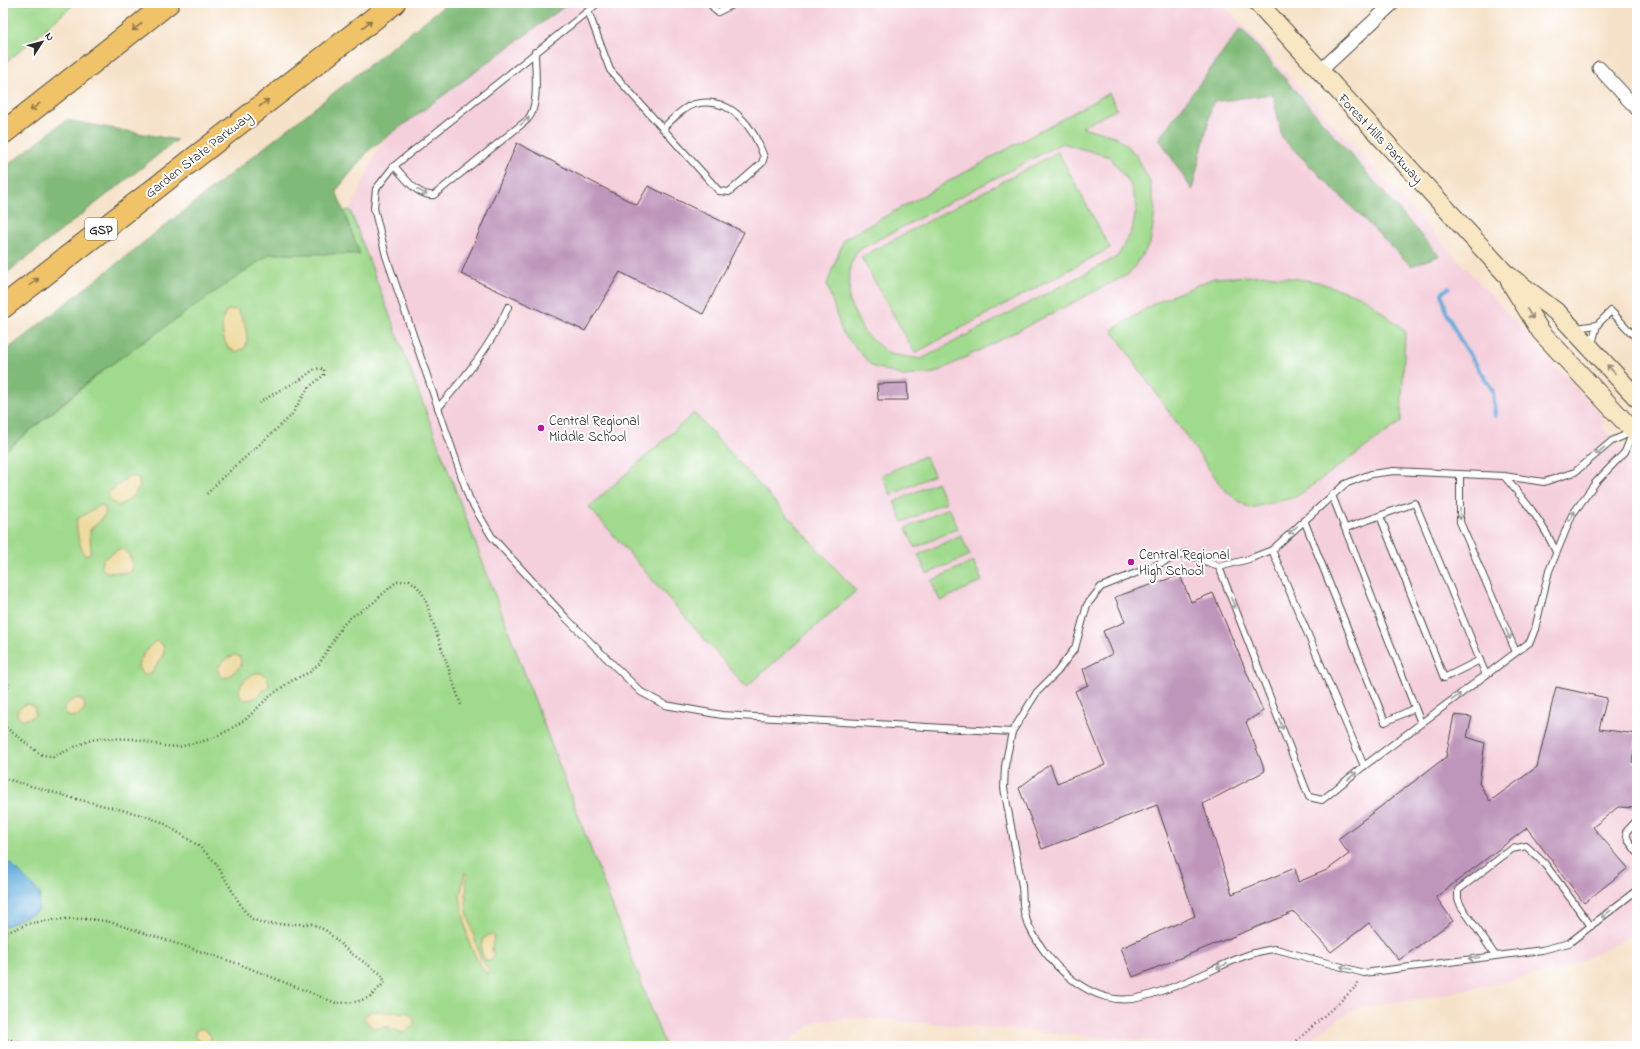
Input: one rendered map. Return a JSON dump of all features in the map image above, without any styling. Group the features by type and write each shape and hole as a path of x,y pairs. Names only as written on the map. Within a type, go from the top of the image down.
{"highway":[{"path":"3,133 168,3"},
{"name":"Garden State Parkway","path":"3,307 394,3"}],"main road":[{"name":"Forest Hills Parkway","path":"1258,3 1319,72 1505,273 1559,314 1637,398"},
{"name":"Forest Hills Parkway","path":"1505,273 1541,332 1636,431"}],"street":[{"path":"1319,72 1393,3"},
{"path":"1599,68 1637,109"}],"lane":[{"path":"598,3 394,166 376,189 374,208 386,256 469,498 492,537 566,618 641,692 665,705 722,715 1012,732"},
{"path":"710,3 718,12 736,3"},
{"path":"588,11 610,70 719,192 729,192 762,163 764,157 759,143 745,122 731,109 719,104 708,102 695,104 687,108 663,128"},
{"path":"394,166 416,190 426,196 434,194 478,160 532,115 535,107 536,52"},
{"path":"438,408 470,372 489,345 508,307"},
{"path":"1591,348 1597,324 1611,311 1637,339"},
{"path":"1573,328 1597,324"},
{"path":"1636,431 1612,441 1575,472 1544,482 1504,476 1394,471 1371,474 1346,484 1272,550 1249,559 1219,566 1186,553 1101,587 1087,605 1075,648 1057,672 1037,692 1012,732 1005,766 1004,788 1026,918 1043,950 1077,983 1106,998 1124,1001 1142,997 1192,979 1261,950 1276,949 1364,973 1542,950 1569,943 1637,890"},
{"path":"1219,566 1309,797 1322,800 1364,766 1530,642 1535,629 1549,571 1572,515 1596,482 1625,452 1636,431"},
{"path":"1460,475 1460,522 1516,652"},
{"path":"1504,476 1534,512 1545,528 1556,552"},
{"path":"1332,495 1421,723"},
{"path":"1346,528 1415,503 1486,675"},
{"path":"1380,516 1444,678 1480,660"},
{"path":"1304,520 1385,722 1415,708"},
{"path":"1272,550 1364,766"},
{"path":"1637,820 1626,832 1628,840 1637,852"},
{"path":"1495,955 1461,906 1458,899 1458,890 1512,849 1526,846 1545,864 1591,926"}],"path":[{"path":"206,494 291,416 308,388 324,375 324,369 320,368 313,370 300,380 259,403"},
{"path":"3,725 40,754 53,757 88,741 101,738 134,739 163,746 179,747 211,739 246,719 270,696 291,681 310,672 319,664 342,626 350,618 372,603 396,582 409,580 417,586 424,596 461,705"},
{"path":"3,694 10,684"},
{"path":"3,778 73,798 142,815 162,822 199,846 215,862 243,909 252,919 266,924 312,924 327,931 348,951 381,974 385,982 370,997 356,1002 336,1003 239,964 110,922 92,918 32,923 3,933"},
{"path":"1290,1046 1358,985 1360,972"},
{"path":"3,1038 36,1046"}],"shaded area":[{"name":"Central Regional High School","path":"551,3 1222,3 1603,417 1603,428 1637,461 1637,933 1560,971 1425,998 1356,1008 1299,1046 1212,1046 865,1018 818,1020 782,1046 665,1046 350,210 380,145 450,76"}],"green space":[{"path":"3,3 66,3 72,6 3,65"},
{"path":"448,3 569,3 369,150 336,191 360,254 270,254 99,373 3,453 3,353"},
{"path":"1241,28 1439,256 1411,266 1282,138 1273,94 1213,102 1192,190 1159,138"},
{"path":"1109,93 1117,109 1082,127 1117,137 1136,155 1150,182 1155,211 1150,244 1129,274 935,373 903,376 872,366 842,332 827,284 844,239","holes":["1062,143 1110,157 1130,184 1137,206 1132,231 1117,257 921,359 889,354 865,334 849,302 850,266 857,251"]},
{"path":"66,120 177,140 3,276 3,169"},
{"path":"1058,152 1110,248 915,353 861,257"},
{"path":"350,210 665,1046 3,1046 3,453 273,231"},
{"path":"1268,275 1318,282 1365,298 1405,331 1401,422 1296,497 1250,508 1235,499 1221,486 1112,330 1155,303 1214,278"},
{"path":"694,413 856,591 746,687 589,507"},
{"path":"925,456 934,475 891,495 882,475"},
{"path":"937,482 946,502 903,522 894,502"},
{"path":"949,508 958,528 915,548 906,528"},
{"path":"961,535 970,555 927,574 918,555"},
{"path":"973,561 982,581 940,601 931,581"}],"sand":[{"path":"235,309 243,321 247,339 245,348 236,352 227,347 222,329 226,311"},
{"path":"129,476 138,477 140,487 129,500 118,506 110,501 108,493"},
{"path":"101,505 105,508 106,513 90,530 91,552 85,556 78,538 77,519"},
{"path":"121,548 124,549 130,557 132,570 128,573 106,572 101,567 103,559"},
{"path":"156,641 163,645 164,653 152,673 143,675 138,667 142,656"},
{"path":"235,655 240,657 241,666 228,677 223,678 218,672 218,667 227,658"},
{"path":"255,673 263,674 268,680 269,686 253,699 243,700 239,692 240,688 244,681"},
{"path":"78,698 84,702 85,709 80,715 70,717 64,709 69,702"},
{"path":"27,704 35,707 35,715 26,719 18,717 18,710"},
{"path":"465,872 467,875 467,911 480,957 489,970 487,975 477,960 468,940 460,896"},
{"path":"492,934 494,937 492,948 494,956 489,962 482,954 481,947 485,937"},
{"path":"371,1011 409,1013 414,1019 414,1025 403,1033 389,1027 373,1028 363,1018"},
{"path":"202,1028 211,1036 211,1039 208,1042 202,1042 196,1038 195,1031"}],"water":[{"path":"3,861 11,864 40,893 38,911 7,926 3,925"}],"building":[{"path":"517,143 637,205 648,186 744,232 703,314 620,272 585,331 461,274"},
{"path":"907,383 908,400 878,400 877,384"},
{"path":"1180,575 1191,602 1213,593 1263,711 1246,722 1265,771 1203,804 1232,894 1295,868 1298,882 1327,870 1349,854 1338,839 1446,757 1454,715 1472,717 1467,737 1485,743 1479,783 1490,801 1537,767 1556,687 1607,698 1599,729 1637,734 1632,762 1637,763 1637,808 1618,807 1593,827 1628,868 1584,903 1527,828 1436,897 1453,921 1399,960 1369,923 1331,952 1294,912 1133,977 1121,948 1195,916 1157,805 1042,849 1019,788 1050,764 1057,783 1105,765 1075,691 1088,685 1083,669 1112,654 1103,631 1125,622 1115,597"}],"waterway":[{"path":"1449,287 1442,293 1446,311 1458,336 1493,391 1495,416"}],"place":[{"name":"Central Regional Middle School","path":"541,428"},
{"name":"Central Regional High School","path":"1131,562"}]}
